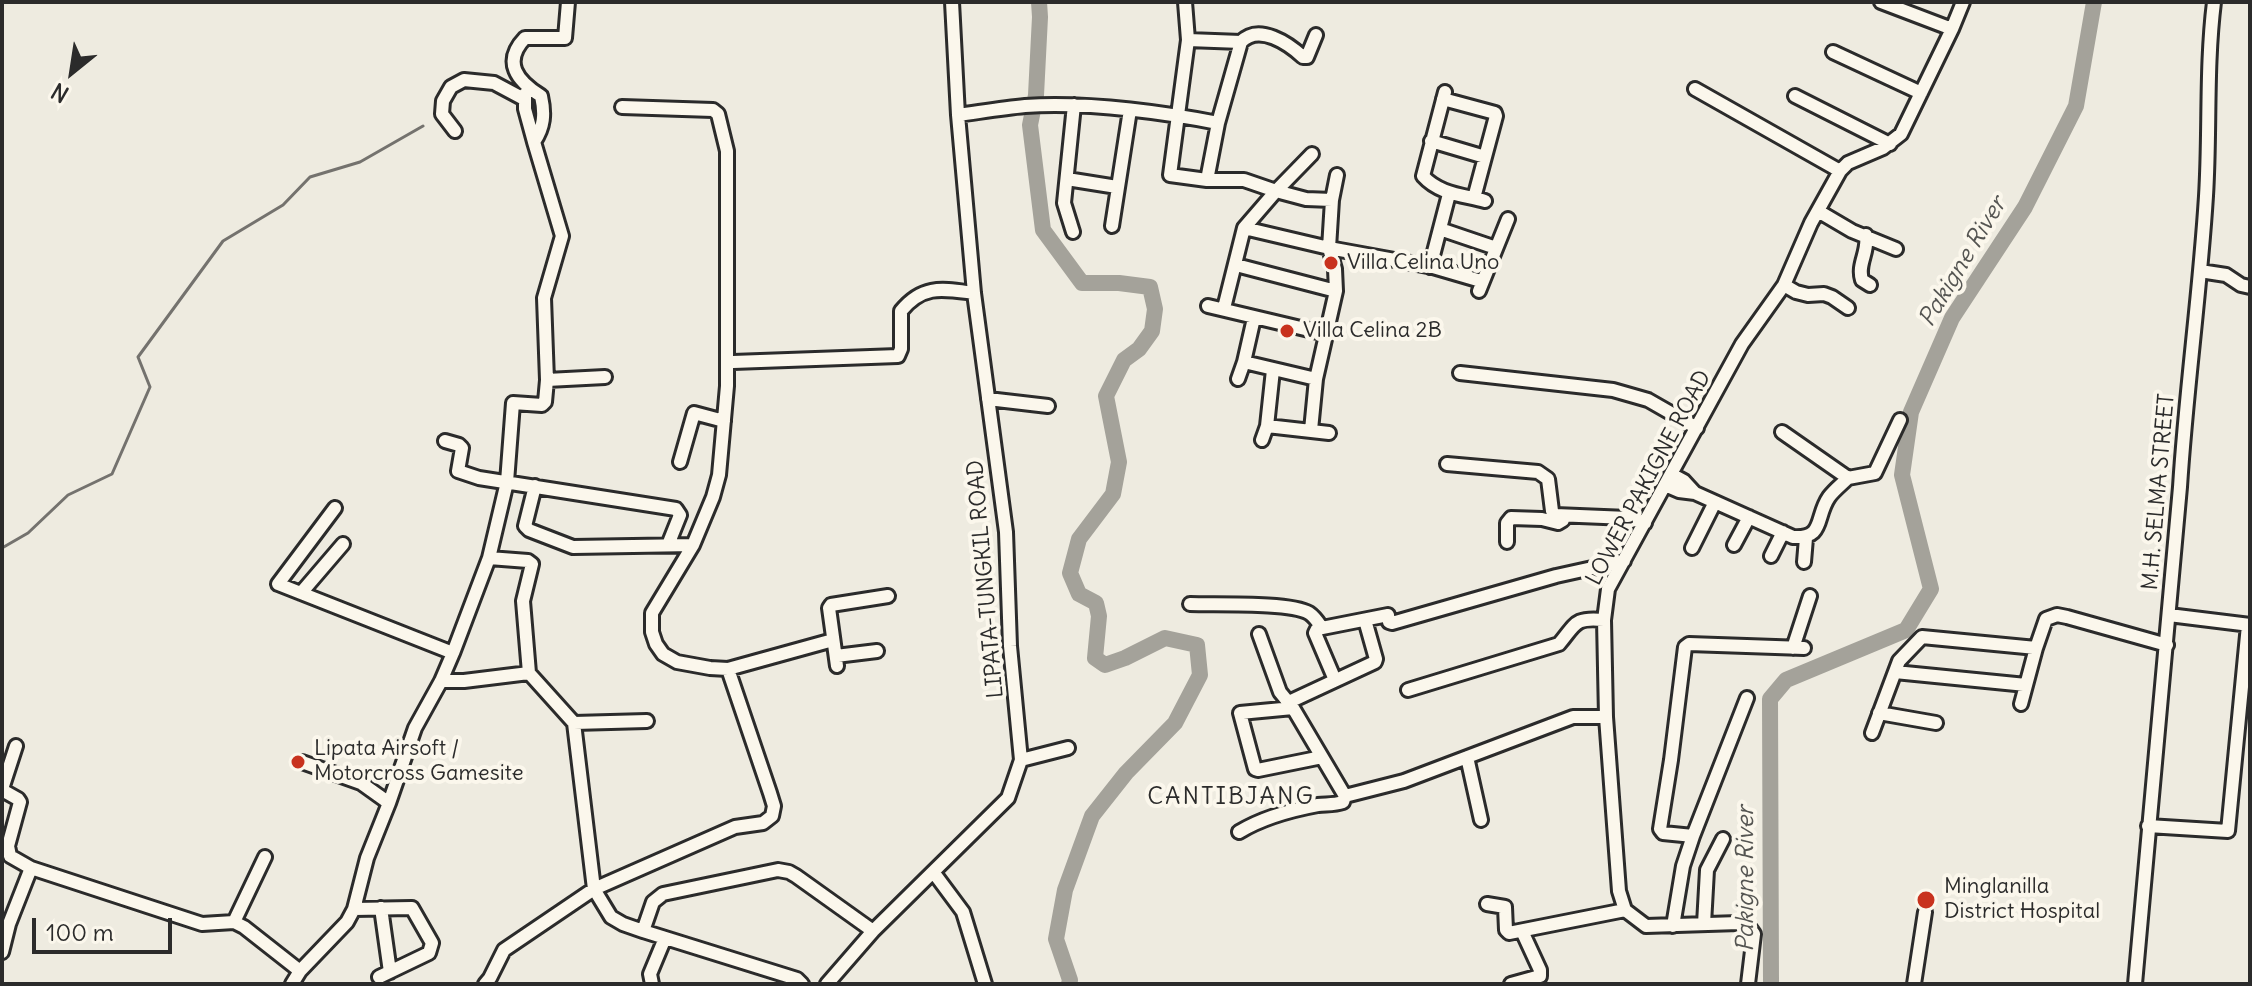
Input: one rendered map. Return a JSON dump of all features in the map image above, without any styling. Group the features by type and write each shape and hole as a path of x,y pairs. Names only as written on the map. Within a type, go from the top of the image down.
{"street":[{"path":"525,93 513,66 514,53 525,38 565,38 568,2"},
{"name":"LIPATA-TUNGKIL ROAD","path":"827,984 873,931 1008,798 1021,760 1010,646 1006,532 974,293 958,115 952,2"},
{"path":"1185,2 1188,40 1170,175 1207,180 1246,175 1276,191 1306,199 1332,200"},
{"path":"1881,2 1952,29"},
{"path":"1695,89 1840,171 1848,163 1890,144 1904,130 1963,2"},
{"name":"M.H. SELMA STREET","path":"2135,984 2200,271 2214,2"},
{"path":"1207,180 1218,123 1241,42 1254,34 1284,40 1307,57 1316,35"},
{"path":"1188,40 1241,42"},
{"path":"1833,52 1921,93"},
{"path":"292,984 300,971 347,922 354,909 367,858 415,728 453,653 489,558 507,482 513,403 544,405 547,380 544,298 562,236 534,142 541,131 544,110 541,96 494,83 464,80 451,87 443,101 442,114 455,131"},
{"path":"1444,95 1496,115 1485,157 1480,200 1449,194 1425,180 1423,176 1431,141 1444,95"},
{"path":"1795,96 1890,144"},
{"path":"1073,232 1064,203 1074,105"},
{"path":"958,115 1026,106 1074,105 1177,115 1218,123"},
{"path":"622,107 710,110 718,114 727,151 728,362 719,475 693,545 652,613 652,632 656,644 663,654 677,662 728,669 833,640"},
{"path":"1112,226 1130,110"},
{"path":"1431,141 1485,157"},
{"path":"1224,308 1244,228 1312,154"},
{"name":"LOWER PAKIGNE ROAD","path":"1625,910 1619,891 1606,717 1604,620 1608,589 1742,344 1784,285 1840,171"},
{"path":"1311,430 1316,379 1336,291 1335,269 1329,248 1337,175"},
{"path":"1067,179 1117,187"},
{"path":"1430,267 1449,194"},
{"path":"1818,211 1852,231 1896,249"},
{"path":"1244,228 1430,267 1480,286 1508,219"},
{"path":"1440,229 1496,248"},
{"path":"1866,235 1868,245 1859,270 1862,280 1870,285"},
{"path":"1236,265 1336,291"},
{"path":"2200,271 2227,275 2250,287"},
{"path":"1784,285 1808,295 1824,294 1848,308"},
{"path":"733,362 898,356 901,349 901,311 915,296 938,288 974,293"},
{"path":"1208,306 1326,334"},
{"path":"1238,379 1254,318"},
{"path":"1244,362 1316,379"},
{"path":"1262,440 1267,426 1273,370"},
{"path":"1460,373 1613,390 1648,400 1697,428"},
{"path":"547,380 605,377"},
{"path":"988,399 1048,406"},
{"path":"680,462 694,413 724,421"},
{"path":"1668,480 1679,491 1695,493 1793,537 1806,538 1816,532 1829,497 1848,478 1875,473 1900,420"},
{"path":"1267,426 1329,433"},
{"path":"1782,432 1848,478"},
{"path":"445,441 462,448 458,471 479,478 676,509 680,515 668,545"},
{"path":"1447,464 1538,472 1548,479 1553,514 1628,518 1645,523"},
{"path":"535,486 524,523 529,530 573,547 693,545"},
{"path":"1692,548 1715,502"},
{"path":"335,508 278,584 453,653"},
{"path":"1507,542 1507,523 1511,518 1558,523 1565,517"},
{"path":"1734,545 1749,517"},
{"path":"1771,556 1783,532"},
{"path":"1804,562 1806,538"},
{"path":"301,593 343,544"},
{"path":"489,558 528,561 532,564 523,601 529,673 574,723 594,889 611,917 643,931 797,979 802,984"},
{"path":"1335,680 1315,633 1317,629 1388,615 1392,623 1556,576 1624,561"},
{"path":"877,651 836,661 829,608 831,605 888,596"},
{"path":"1693,836 1663,833 1660,829 1685,647 1689,644 1798,648 1810,596"},
{"path":"1190,604 1288,608 1307,612 1322,628"},
{"path":"2021,704 2046,619 2057,615 2167,645"},
{"path":"2148,826 2228,831 2249,625 2169,615"},
{"path":"1322,757 1255,769 1240,713 1291,705 1376,661 1365,620"},
{"path":"1408,690 1559,644 1576,622 1604,620"},
{"path":"1239,832 1255,823 1291,812 1343,802 1345,796 1291,705 1280,692 1259,634"},
{"path":"1872,733 1899,661 1924,636 2036,648"},
{"path":"485,984 504,950 594,889 735,827 763,823 772,816 774,806 728,669"},
{"path":"1895,672 2026,685"},
{"path":"441,681 529,673"},
{"path":"1673,926 1683,866 1747,698"},
{"path":"1879,713 1936,723"},
{"path":"1345,796 1404,781 1573,717 1606,717"},
{"path":"574,723 647,721"},
{"path":"16,746 2,790 20,802 8,851 10,856 31,868 202,924 234,922 300,971"},
{"path":"1021,760 1068,748"},
{"path":"1467,757 1481,820"},
{"path":"302,762 361,783 389,803"},
{"path":"1704,924 1707,870 1723,839"},
{"path":"234,922 265,857"},
{"path":"2,952 9,924 31,868"},
{"path":"643,931 653,902 663,894 778,870 796,876 873,931"},
{"path":"934,873 961,906 985,984"},
{"path":"1487,904 1505,907 1508,933 1625,910 1646,926 1739,923 1749,927 1754,934 1748,984"},
{"path":"354,909 407,907 414,909 432,943 429,953 384,974 381,908"},
{"path":"1914,984 1925,912"},
{"path":"1511,984 1540,976 1522,931"},
{"path":"652,984 650,974 665,938"}],"waterway":[{"path":"1039,2 1036,95 1030,125 1043,230 1082,283 1150,287 1155,309 1152,331 1139,349 1124,360 1106,396 1119,462 1113,494 1079,539 1070,573 1079,594 1096,603 1099,616 1095,658 1105,665 1165,638 1197,645 1200,675 1175,723 1126,773 1092,816 1065,890 1056,939 1069,984"},
{"name":"Pakigne River","path":"1771,984 1770,699 1786,680 1906,630 1931,589 1902,475 1911,412 1952,318 2025,207 2076,106 2094,2"},
{"path":"2,548 28,533 68,495 112,474 150,387 138,357 223,241 283,205 310,177 360,162 423,126"}],"place":[{"name":"Villa Celina Uno","path":"1331,263"},
{"name":"Villa Celina 2B","path":"1287,331"},
{"name":"Lipata Airsoft / Motorcross Gamesite","path":"298,762"},
{"name":"Minglanilla District Hospital","path":"1926,900"}],"district":[{"name":"CANTIBJANG","path":"1231,797"}]}
